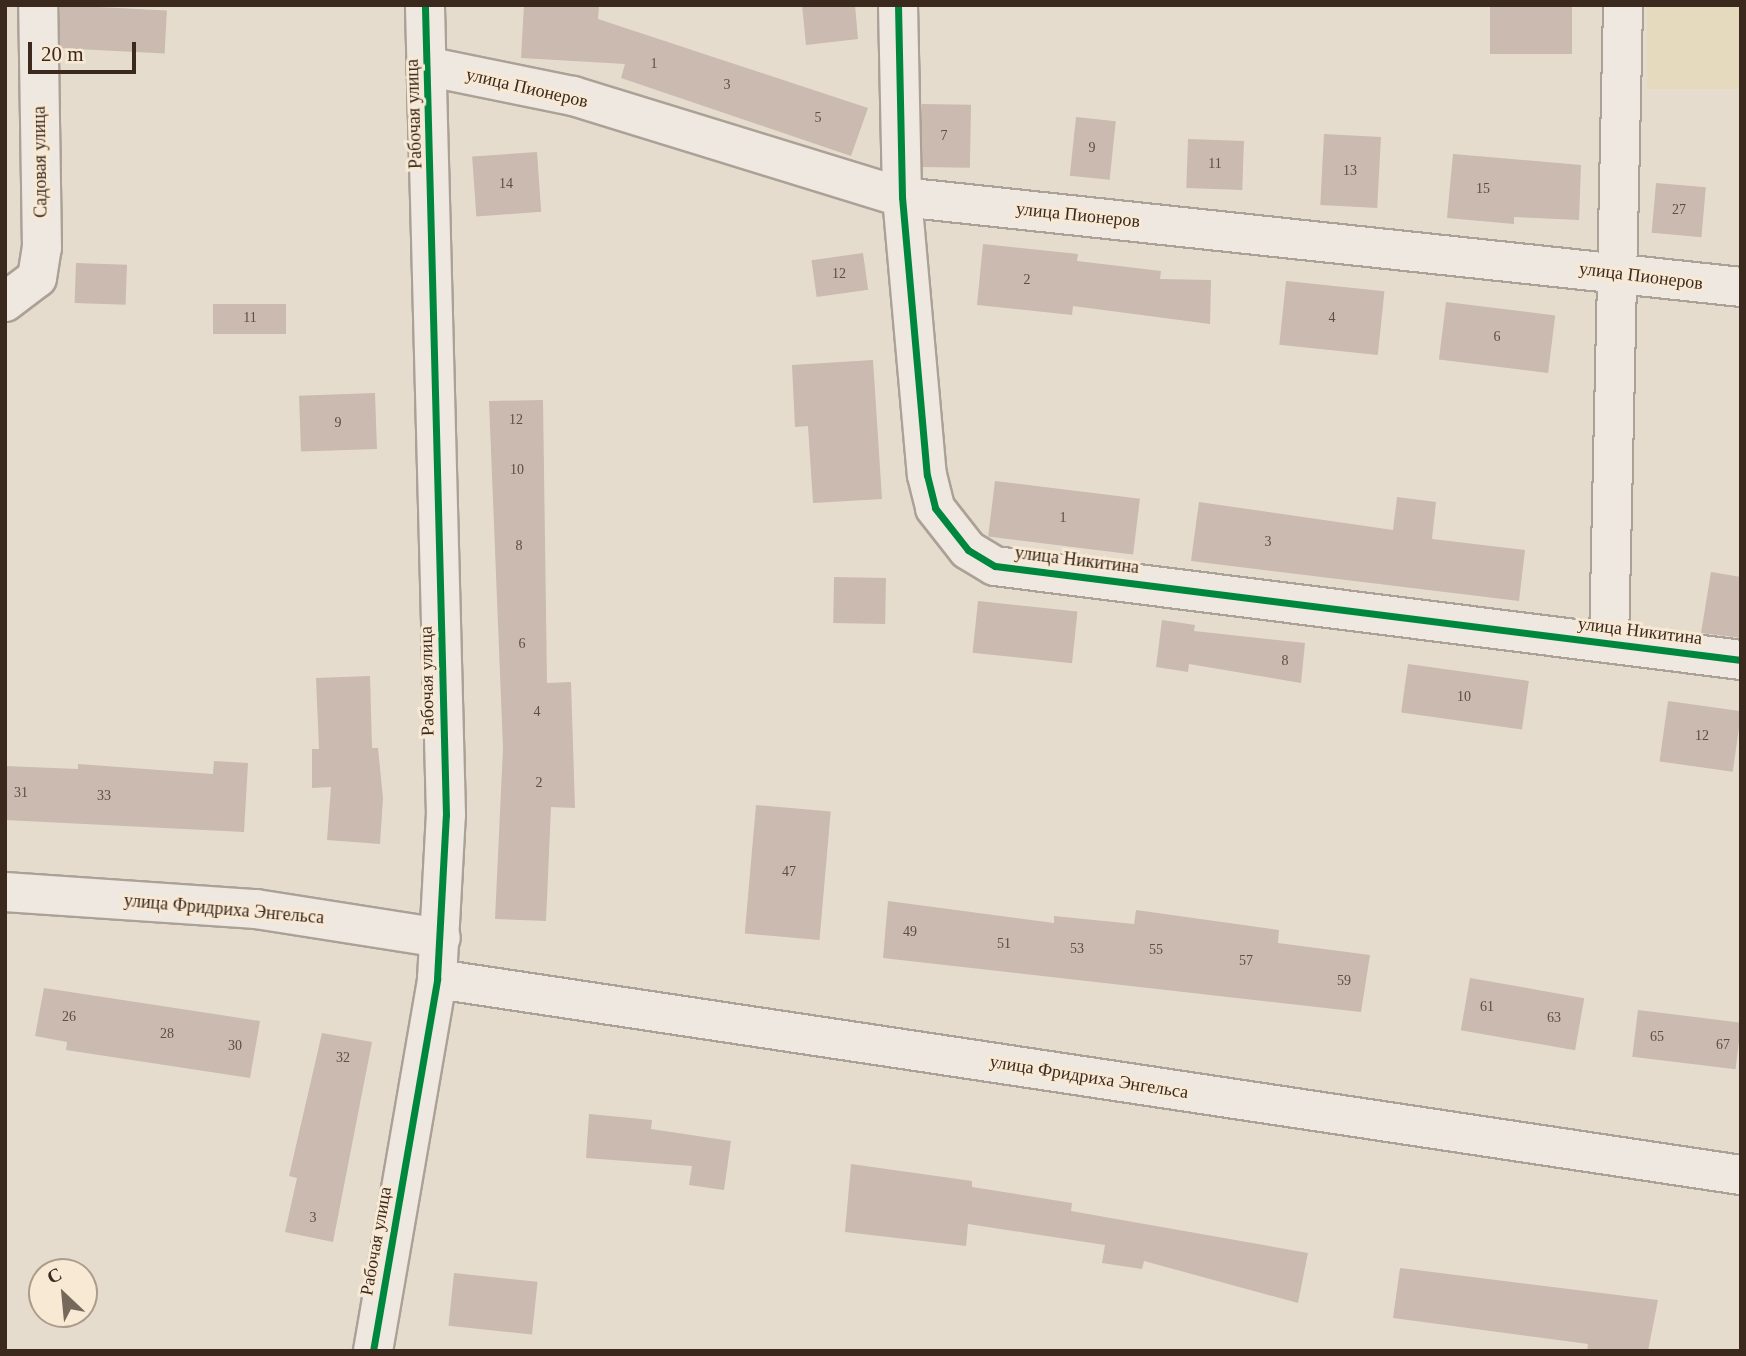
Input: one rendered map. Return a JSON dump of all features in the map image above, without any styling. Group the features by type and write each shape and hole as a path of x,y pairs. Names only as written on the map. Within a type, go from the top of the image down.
{"street":[{"name":"Садовая улица","path":"5,302 37,278 42,248 38,5"},
{"name":"Рабочая улица","path":"373,1351 437,979 441,938 445,788 430,67 425,5"},
{"name":"улица Никитина","path":"898,5 902,197 927,475 935,508 968,550 995,566 1741,660"},
{"path":"1609,643 1615,272 1623,5"},
{"name":"улица Пионеров","path":"430,67 573,96 902,197 1741,287"},
{"name":"улица Фридриха Энгельса","path":"5,891 256,909 441,938"},
{"name":"улица Фридриха Энгельса","path":"437,979 1741,1175"}],"shaded area":[{"path":"1647,5 1741,5 1741,89 1647,89"}],"building":[{"path":"60,5 167,11 165,54 58,48"},
{"path":"524,5 599,5 598,19 868,108 851,156 621,78 625,64 521,58"},
{"path":"802,5 855,5 858,39 806,45"},
{"path":"1490,5 1572,5 1572,54 1490,54"},
{"path":"922,104 971,105 970,168 921,167"},
{"path":"1076,117 1116,121 1110,180 1070,176"},
{"path":"1324,134 1381,137 1377,208 1320,205"},
{"path":"1188,139 1244,141 1242,190 1186,188"},
{"path":"537,152 541,212 476,216 472,157"},
{"path":"1453,154 1581,165 1579,220 1514,217 1514,224 1447,218"},
{"path":"1656,183 1706,187 1701,237 1652,233"},
{"path":"983,244 1078,254 1077,261 1161,271 1160,279 1211,280 1210,324 1073,306 1072,315 977,305"},
{"path":"863,253 868,290 817,297 812,260"},
{"path":"76,263 127,265 126,305 75,303"},
{"path":"1286,281 1384,291 1378,355 1279,345"},
{"path":"1446,302 1555,315 1548,373 1439,360"},
{"path":"213,304 286,304 286,334 213,334"},
{"path":"873,360 882,499 813,503 808,426 795,427 792,365"},
{"path":"375,393 377,449 301,452 299,396"},
{"path":"543,400 547,683 571,682 575,808 551,807 546,921 495,919 503,748 489,401"},
{"path":"995,481 1140,499 1133,554 988,537"},
{"path":"1397,497 1436,502 1432,539 1525,550 1519,601 1191,561 1199,502 1393,530"},
{"path":"1711,572 1741,577 1741,638 1701,633"},
{"path":"834,577 886,578 885,624 833,623"},
{"path":"978,601 1077,611 1072,663 973,653"},
{"path":"1162,620 1195,625 1194,631 1305,643 1301,683 1189,664 1188,672 1156,667"},
{"path":"1408,664 1529,681 1522,730 1401,713"},
{"path":"370,676 372,748 378,748 383,798 380,844 327,840 331,787 312,788 312,749 319,749 316,678"},
{"path":"1668,701 1741,711 1733,772 1660,761"},
{"path":"214,761 248,763 244,832 5,820 5,766 78,769 78,764 213,774"},
{"path":"756,805 831,812 819,940 745,934"},
{"path":"888,901 1054,923 1054,916 1134,924 1136,910 1279,930 1278,943 1370,955 1361,1012 883,958"},
{"path":"1470,978 1584,998 1575,1050 1461,1030"},
{"path":"44,988 260,1021 250,1078 66,1050 67,1042 35,1036"},
{"path":"1638,1010 1741,1023 1735,1069 1632,1057"},
{"path":"322,1033 372,1042 333,1242 285,1232 297,1178 289,1176"},
{"path":"589,1114 652,1120 651,1129 731,1141 724,1190 689,1185 692,1166 586,1158"},
{"path":"851,1164 972,1181 972,1187 1072,1203 1071,1211 1308,1253 1298,1303 1144,1261 1142,1269 1102,1263 1105,1245 968,1224 966,1246 845,1232"},
{"path":"1400,1268 1658,1300 1648,1351 1587,1351 1588,1344 1393,1318"},
{"path":"454,1273 538,1282 532,1334 448,1326"}],"cycle path":[{"path":"373,1351 437,979 446,815 425,5"},
{"path":"898,5 902,197 927,475 935,508 968,550 995,566 1741,660"}]}
